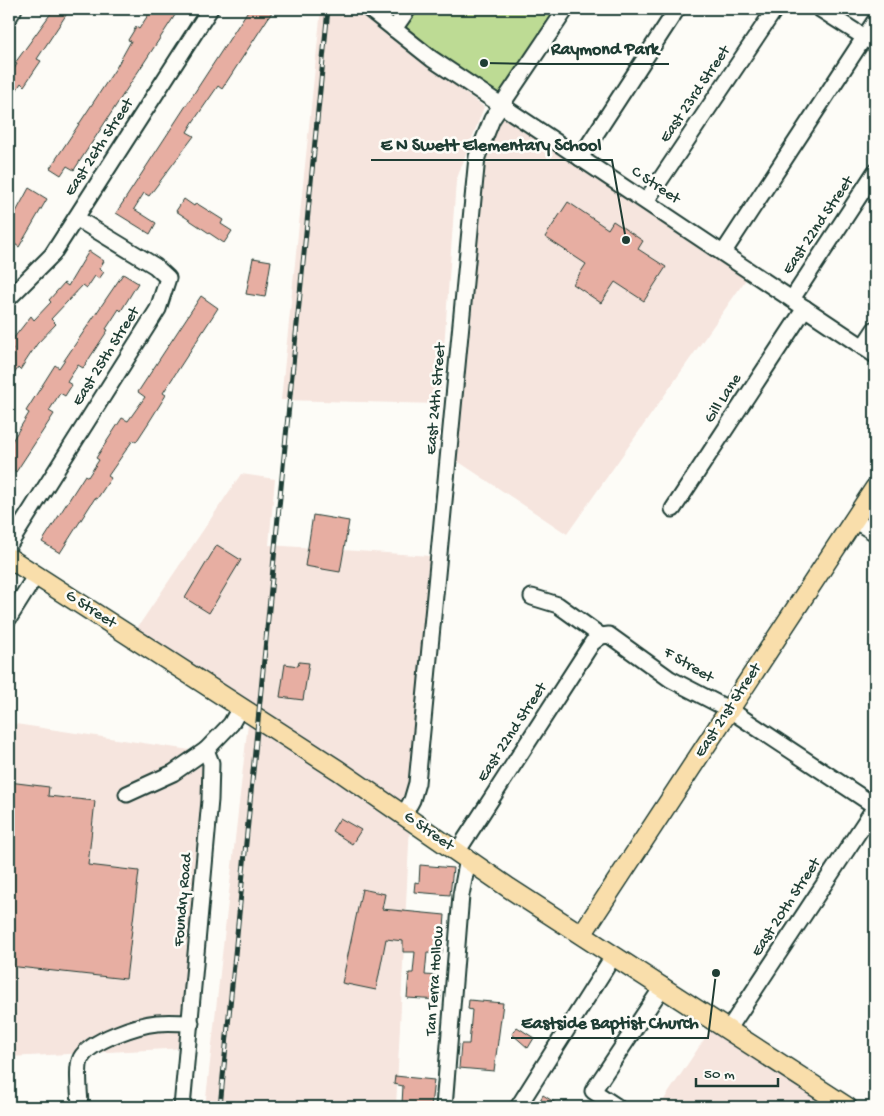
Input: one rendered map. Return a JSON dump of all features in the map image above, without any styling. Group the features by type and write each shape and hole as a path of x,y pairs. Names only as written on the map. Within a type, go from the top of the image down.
{"main road":[{"name":"East 21st Street","path":"582,934 875,488"},
{"name":"G Street","path":"9,558 338,770 462,855 847,1107"}],"street":[{"path":"9,17 14,9"},
{"name":"East 26th Street","path":"9,298 52,255 210,9"},
{"name":"C Street","path":"369,9 432,59 869,351"},
{"path":"394,29 408,9"},
{"name":"East 24th Street","path":"404,815 412,800 417,783 477,157 484,137 501,105 566,9"},
{"path":"580,158 677,9"},
{"name":"East 23rd Street","path":"646,201 775,9"},
{"path":"820,9 870,41"},
{"path":"723,253 870,41 875,21"},
{"name":"East 22nd Street","path":"792,299 875,172"},
{"name":"East 25th Street","path":"9,544 158,309 168,278 155,266 76,218"},
{"name":"Gill Lane","path":"673,509 805,308"},
{"path":"869,351 875,329"},
{"path":"854,520 875,533"},
{"path":"9,618 36,576"},
{"name":"F Street","path":"532,597 558,605 601,636 609,635 670,679 730,710 875,806"},
{"name":"East 22nd Street","path":"462,855 592,643 601,636"},
{"path":"127,794 173,773 206,750 231,724 240,708"},
{"name":"Foundry Road","path":"182,1107 210,800 211,764 206,750"},
{"name":"East 20th Street","path":"728,1030 875,806"},
{"name":"Tan Terra Hollow","path":"444,1107 462,855"},
{"path":"518,1107 614,955"},
{"path":"616,1106 593,1091 663,986"},
{"path":"80,1107 79,1068 81,1058 94,1046 142,1025 191,1023"}],"shaded area":[{"path":"321,9 411,9 392,38 484,107 456,181 440,404 281,400"},
{"path":"501,112 749,275 567,534 453,458 484,156"},
{"path":"241,474 275,479 269,545 445,557 424,794 410,824 396,1107 205,1107 248,723 125,646"},
{"path":"9,723 190,750 205,763 187,1048 9,1057"},
{"path":"713,1026 836,1107 659,1107"}],"green space":[{"path":"411,9 551,9 555,11 497,99 398,28"}],"building":[{"path":"54,9 70,9 37,59 41,61 24,86 21,83 9,102 9,77 17,64 15,63"},
{"path":"152,9 179,9 74,170 67,166 61,175 50,168 116,68 131,41 128,40 136,27 139,29"},
{"path":"249,9 274,9 222,89 218,86 193,122 187,132 194,136 149,196 144,193 134,209 156,223 150,234 116,213"},
{"path":"29,188 47,199 19,247 9,240 9,225"},
{"path":"184,199 194,206 196,203 223,220 221,224 232,231 224,243 176,211"},
{"path":"568,202 608,229 613,221 643,241 638,249 666,267 644,301 615,282 601,303 573,284 586,264 545,237"},
{"path":"89,251 104,261 99,269 104,272 99,279 95,276 87,288 83,285 51,319 56,324 37,344 20,370 18,368 9,382 9,355 13,349 9,344 31,316 34,320 51,302 49,300 64,283 68,286"},
{"path":"253,258 271,261 265,297 246,294"},
{"path":"123,274 138,283 121,311 119,309 106,329 108,330 83,368 78,365 67,382 72,385 65,396 60,393 49,411 54,414 16,472 9,467 9,446 29,413 26,411 55,365 59,368"},
{"path":"201,296 218,308 163,393 166,395 151,419 136,442 133,440 108,476 111,478 97,499 95,498 60,553 42,542 85,475 88,477 99,460 96,458 122,418 128,421 145,397 138,392"},
{"path":"313,515 349,521 340,572 305,566"},
{"path":"217,545 241,560 209,613 185,598"},
{"path":"299,662 309,663 303,700 280,697 285,664 298,666"},
{"path":"9,782 49,787 48,796 95,801 88,865 139,871 126,979 9,966"},
{"path":"340,818 361,830 352,844 332,831"},
{"path":"420,865 453,868 450,895 414,892 415,882 419,883"},
{"path":"362,889 385,894 382,909 445,915 442,954 427,953 425,975 437,976 435,990 441,990 440,1000 407,998 409,973 413,973 415,952 403,952 403,941 386,939 376,990 342,983"},
{"path":"469,1000 503,1003 494,1071 459,1068 461,1044 469,1044 472,1010 468,1009"},
{"path":"517,1027 534,1038 528,1048 512,1034"},
{"path":"395,1076 434,1080 431,1106 402,1104 403,1086 394,1084"},
{"path":"543,1095 562,1107 542,1107 538,1104"}],"railway":[{"path":"220,1107 328,9"}],"place":[{"name":"Raymond Park","path":"484,63"},
{"name":"E N Swett Elementary School","path":"626,240"},
{"name":"Eastside Baptist Church","path":"716,973"}]}
